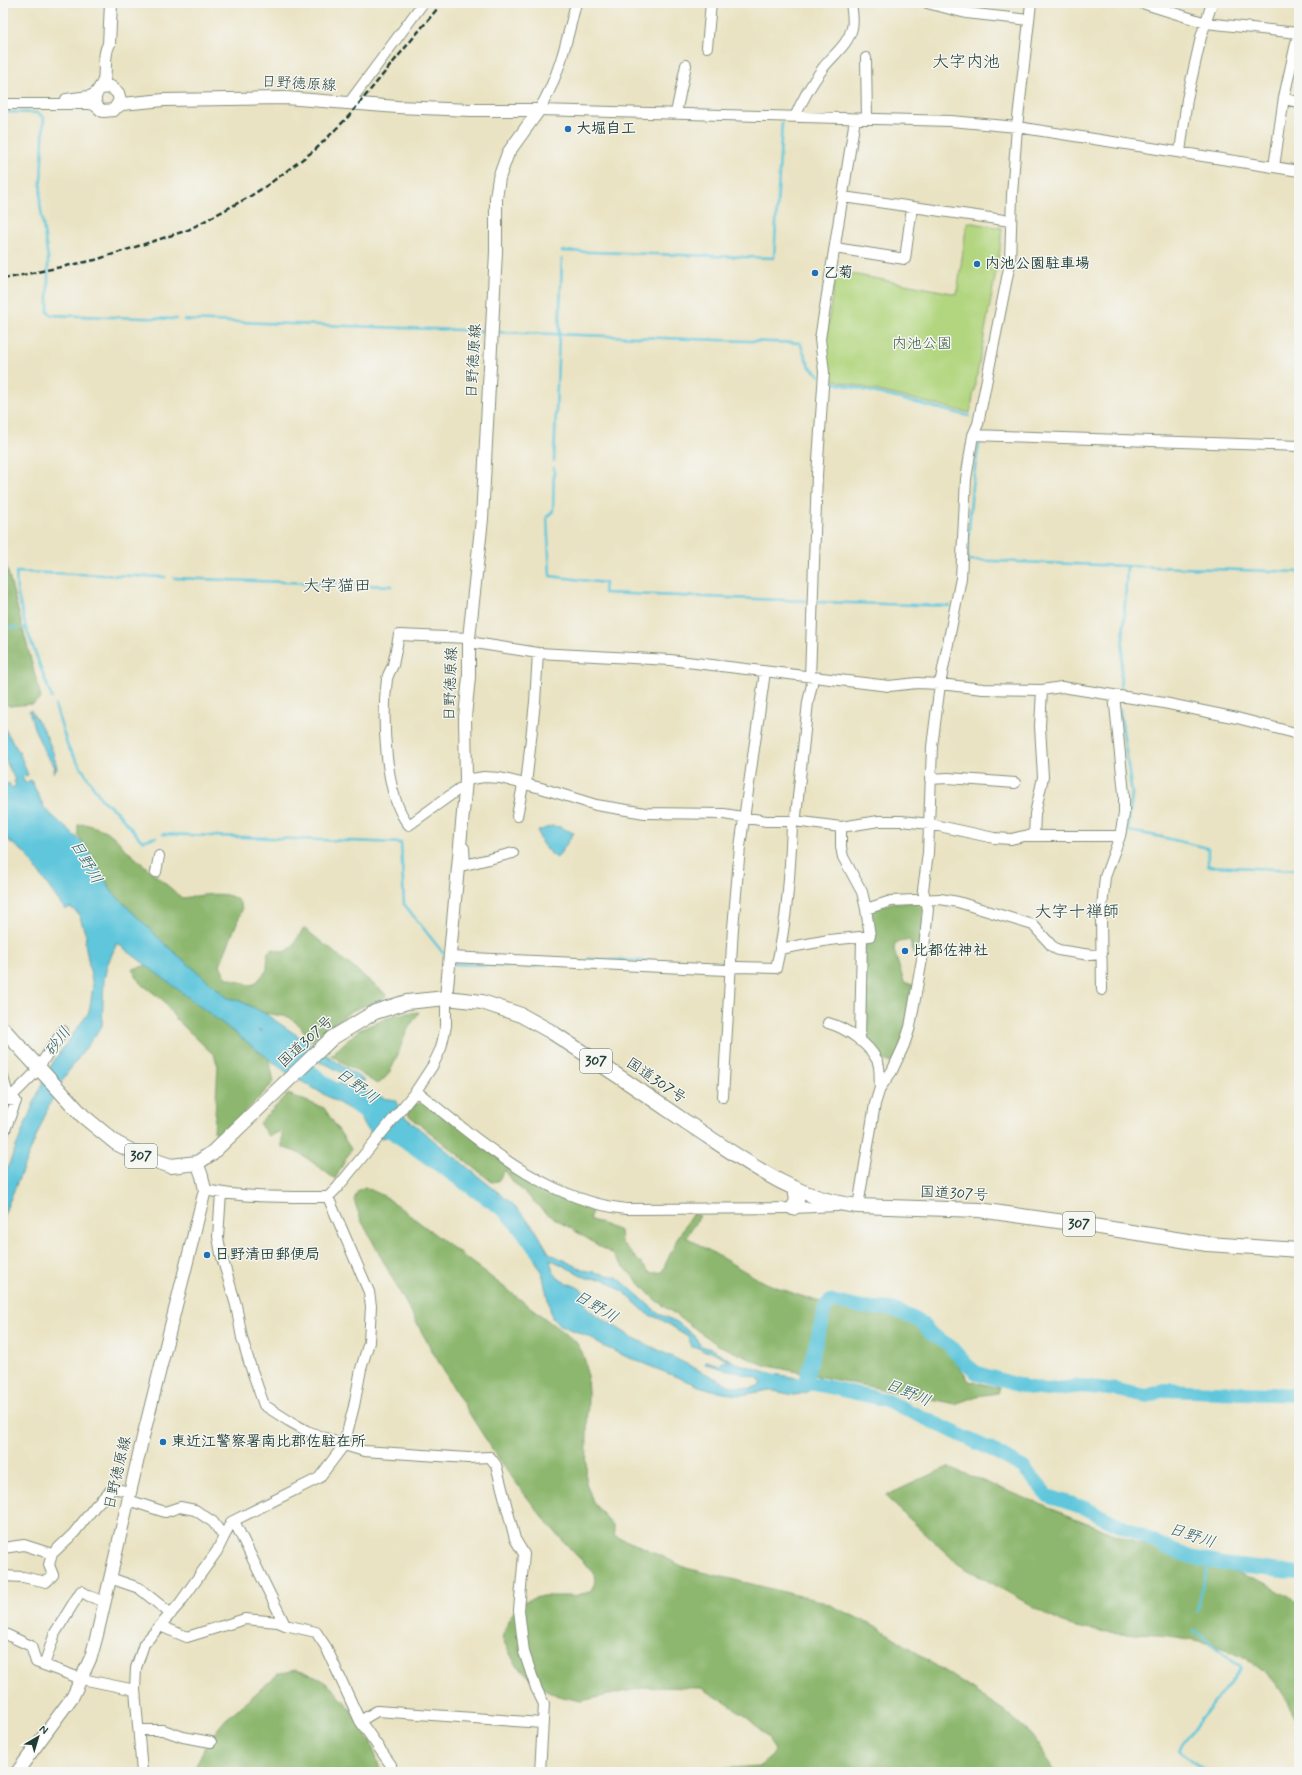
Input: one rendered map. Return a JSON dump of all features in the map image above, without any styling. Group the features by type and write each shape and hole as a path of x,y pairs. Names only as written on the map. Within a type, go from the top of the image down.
{"highway":[{"name":"国道307号","path":"3,1029 8,1038 38,1071 84,1116 116,1143 141,1156 170,1166 196,1163 212,1152 332,1038 375,1012 407,1002 446,998 482,1002 521,1016 550,1031 749,1163 795,1188 818,1198 851,1206 979,1210 1206,1244 1299,1250"},
{"path":"793,1208 797,1201 795,1188"}],"main road":[{"path":"97,107 94,100 104,76 106,49 109,44 111,3"},
{"path":"109,44 112,50 111,77 120,100 117,107"},
{"name":"日野徳原線","path":"98,91 108,86 128,96 164,100 286,98 396,107 471,110 539,110"},
{"name":"日野徳原線","path":"97,107 100,110 107,112 122,104 148,103 164,100"},
{"name":"日野徳原線","path":"446,998 465,784 465,717 469,677 469,640 482,519 496,252 496,198 499,178 508,153 539,110"},
{"name":"日野徳原線","path":"17,1772 62,1713 82,1679 91,1657 164,1351 205,1190 202,1176 196,1163"}],"street":[{"path":"349,103 423,3"},
{"path":"539,110 547,97 555,78 563,54 576,3"},
{"path":"708,47 711,3"},
{"path":"795,117 813,83 846,42 852,28 852,3"},
{"path":"927,3 966,13 1029,20"},
{"path":"416,1091 495,1152 538,1180 584,1199 610,1207 626,1209 793,1208 851,1206 880,1088 892,1071 904,1045 910,1027 925,940 928,909 923,890 930,824 932,747 940,684 961,578 966,479 973,435 978,424 1010,263 1016,127 1030,3"},
{"path":"1142,3 1206,23 1299,32 1284,99 1274,167"},
{"path":"1180,152 1187,99 1212,3"},
{"path":"866,58 867,119"},
{"path":"676,113 686,64"},
{"path":"48,103 89,96 98,91"},
{"path":"1284,99 1299,102"},
{"path":"3,104 91,104 97,107"},
{"path":"539,110 951,121 1016,127 1299,171"},
{"path":"449,957 718,969 737,967 776,968 789,887 792,825 796,816 808,702 812,684 810,678 817,475 824,372 820,339 855,119"},
{"path":"843,197 1011,221"},
{"path":"835,248 905,258 912,207"},
{"path":"973,435 1299,446"},
{"path":"1120,836 1024,836 1011,839 994,838 930,824 901,821 879,821 841,827 794,821 766,821 724,814 645,813 596,804 500,778 484,777 465,784 409,824 395,798 385,749 387,678 392,666 399,635 469,640 538,653 670,660 810,678 889,686 917,683 983,689 1042,690 1062,687 1237,718 1299,734"},
{"path":"518,816 525,785 535,702 538,653"},
{"path":"723,1097 740,855 765,672"},
{"path":"1034,836 1035,814 1044,776 1040,726 1042,690"},
{"path":"1102,990 1101,918 1105,877 1120,836 1124,814 1124,794 1114,695"},
{"path":"930,780 948,778 1014,783"},
{"path":"780,949 829,940 870,936 862,892 843,857 841,848 841,827"},
{"path":"460,843 464,844 465,865 514,853"},
{"path":"156,872 159,856"},
{"path":"866,908 891,901 940,899 958,902 1033,925 1052,946 1058,950 1090,955 1102,954"},
{"path":"860,1041 862,937"},
{"path":"205,1190 221,1193 286,1197 328,1197 416,1091 433,1065 440,1048 446,1026 446,998"},
{"path":"828,1023 838,1026 868,1048 878,1061 880,1088"},
{"path":"9,1099 38,1071 63,1031"},
{"path":"3,1077 9,1099 3,1134"},
{"path":"221,1193 218,1237 221,1254 236,1305 244,1345 264,1405 306,1431 344,1445 364,1450 468,1458 490,1457 496,1465 516,1539 524,1554 520,1610 524,1652 536,1688 544,1704 540,1772"},
{"path":"142,1772 135,1690 136,1668 144,1644 180,1604 218,1551 231,1522 319,1478 344,1445 354,1406 361,1369 369,1342 371,1306 369,1292 328,1197"},
{"path":"3,1576 24,1577 46,1582 53,1574 49,1565 52,1554 74,1533 96,1505 113,1488 165,1512 180,1507 194,1510 213,1522 224,1537"},
{"path":"234,1521 286,1625"},
{"path":"3,1548 24,1545 52,1554"},
{"path":"110,1578 139,1588 170,1614"},
{"path":"44,1665 55,1633 81,1591 89,1596 105,1602"},
{"path":"160,1626 187,1637 245,1619 278,1622 316,1632 326,1647 360,1721 391,1765 390,1772"},
{"path":"3,1633 31,1646 36,1662 82,1679 135,1690"},
{"path":"360,1721 377,1711 542,1723"},
{"path":"139,1730 163,1730 183,1737 211,1742"}],"green space":[{"name":"内池公園","path":"967,222 1002,228 1000,250 970,413 841,382 828,377 825,342 836,271 957,294"},
{"path":"3,553 41,698 33,704 9,706 3,701"},
{"path":"85,824 103,830 115,838 124,848 182,898 218,894 227,895 240,903 242,910 220,965 226,977 249,985 255,984 267,970 268,952 274,949 285,952 291,948 304,928 387,995 382,999 351,1011 330,1027 323,1036 311,1041 300,1026 289,1017 264,1013 240,1001 228,998 166,945 112,892 78,835 78,825"},
{"path":"924,901 922,956 913,953 910,940 895,943 894,951 904,982 915,986 907,1027 894,1064 879,1058 864,1039 865,941 869,911 891,903"},
{"path":"153,964 266,1046 274,1082 223,1135 214,1132 218,1066 214,1055 175,1018 163,1000 140,983 132,969"},
{"path":"419,1012 407,1030 391,1069 383,1080 377,1084 331,1055 359,1030 397,1014"},
{"path":"288,1094 324,1108 351,1149 335,1179 301,1154 282,1147 282,1131 268,1136 259,1123"},
{"path":"423,1102 552,1191 594,1207 589,1219 620,1231 621,1242 650,1273 662,1272 678,1237 693,1213 700,1216 686,1237 765,1283 846,1310 893,1314 921,1326 930,1339 948,1351 969,1381 1000,1388 998,1393 977,1396 955,1404 764,1365 718,1345 654,1299 612,1254 546,1213 514,1183 505,1170 498,1181 492,1182 407,1114 414,1105"},
{"path":"365,1187 386,1197 576,1342 582,1352 586,1364 588,1392 586,1483 594,1504 613,1525 615,1536 647,1549 686,1568 821,1601 878,1627 1006,1712 1032,1735 1056,1772 674,1772 760,1766 772,1756 775,1749 765,1734 742,1713 702,1688 647,1687 581,1701 558,1696 541,1687 516,1665 502,1638 509,1618 522,1602 542,1596 573,1596 590,1592 595,1583 594,1573 557,1534 524,1493 464,1406 437,1360 361,1220 354,1200 358,1190"},
{"path":"948,1467 1137,1543 1197,1556 1270,1586 1299,1603 1299,1724 1283,1696 1269,1676 1245,1659 1225,1649 1204,1642 1167,1636 1105,1632 1075,1627 1060,1622 958,1564 885,1496"},
{"path":"296,1670 318,1677 333,1689 348,1706 371,1742 381,1772 195,1772 197,1763 208,1741 225,1720 278,1674"}],"water":[{"path":"31,710 44,731 53,752 57,769 53,773 55,767 45,753 34,728 29,711"},
{"path":"3,726 19,752 28,775 22,777 25,783 31,780 45,809 84,844 112,892 166,945 228,998 240,1001 264,1013 365,1081 358,1082 328,1065 302,1057 258,1029 297,1063 329,1085 338,1083 359,1091 362,1089 371,1094 374,1092 383,1098 396,1100 405,1117 515,1206 535,1229 549,1253 584,1270 617,1277 659,1314 677,1322 694,1336 701,1346 712,1349 736,1363 774,1374 825,1383 825,1386 815,1387 805,1393 794,1395 769,1390 742,1395 723,1393 699,1386 620,1354 599,1344 590,1337 562,1326 552,1318 542,1272 534,1258 526,1232 505,1208 500,1199 451,1170 404,1138 390,1136 382,1138 372,1134 364,1126 359,1115 286,1072 117,943 108,963 104,979 102,1026 65,1076 50,1103 3,1217 3,1179 43,1081 53,1062 89,1012 93,987 85,943 86,936 79,914 70,907 65,910 25,853 9,841 3,830 3,786 9,783 11,788 16,786 15,780 5,759 3,759","holes":["338,1089 360,1100 368,1112 361,1113 333,1092","550,1259 587,1278 604,1279 625,1293 647,1314 660,1319 688,1336 692,1347 699,1348 703,1351 713,1352 730,1361 723,1362 719,1365 707,1361 705,1364 758,1378 762,1384 751,1389 729,1385 630,1336 589,1310 585,1303 587,1295 582,1290 560,1280 552,1269"]},
{"path":"552,826 560,827 574,833 557,858 544,847 540,840 538,831"}],"waterway":[{"path":"3,112 38,113 44,118 40,203 48,259 48,312 51,315 176,319"},
{"path":"562,251 774,258 782,123"},
{"path":"554,461 562,259"},
{"path":"184,320 488,331"},
{"path":"495,332 800,343 809,366 820,376"},
{"path":"828,381 969,416"},
{"path":"980,438 972,486 967,560 1127,566 1120,692"},
{"path":"554,468 553,511 547,517 550,576 605,583 604,593 806,601"},
{"path":"1127,566 1299,572"},
{"path":"26,628 17,591 16,572 165,577"},
{"path":"174,578 392,586"},
{"path":"818,602 950,606"},
{"path":"3,627 17,628"},
{"path":"23,628 26,628 52,698"},
{"path":"55,705 68,747 102,800 117,812 142,841 156,837"},
{"path":"1120,710 1132,794 1128,831 1208,848 1208,866 1299,870"},
{"path":"163,834 401,843 404,904 443,953"},
{"path":"588,959 726,964"},
{"path":"454,964 535,967 538,965"},
{"name":"日野川","path":"265,1037 373,1119 506,1212 539,1254"},
{"path":"805,1384 826,1305 831,1301 857,1307 892,1309 915,1319 924,1325 930,1333 950,1346 967,1365 977,1373 1025,1387 1047,1390 1083,1386 1117,1390 1147,1396 1164,1390 1297,1395"},
{"name":"日野川","path":"806,1384 815,1384 886,1400 990,1449 1024,1468 1048,1496 1085,1508 1169,1549 1191,1557 1223,1564 1299,1573"},
{"path":"1197,1611 1209,1561"},
{"path":"1193,1631 1194,1633 1197,1632 1241,1668 1178,1750 1208,1772"}],"railway":[{"path":"3,279 95,260 188,230 249,197 316,149 348,117 442,3"}],"place":[{"name":"大堀自工","path":"568,129"},
{"name":"内池公園駐車場","path":"977,264"},
{"name":"乙菊","path":"815,273"},
{"name":"比都佐神社","path":"905,951"},
{"name":"日野清田郵便局","path":"207,1255"},
{"name":"東近江警察署南比郡佐駐在所","path":"163,1442"}],"district":[{"name":"大字内池","path":"966,62"},
{"name":"大字猫田","path":"337,586"},
{"name":"大字十禅師","path":"1077,912"}],"water label":[{"name":"砂川","path":"58,1042"}]}
